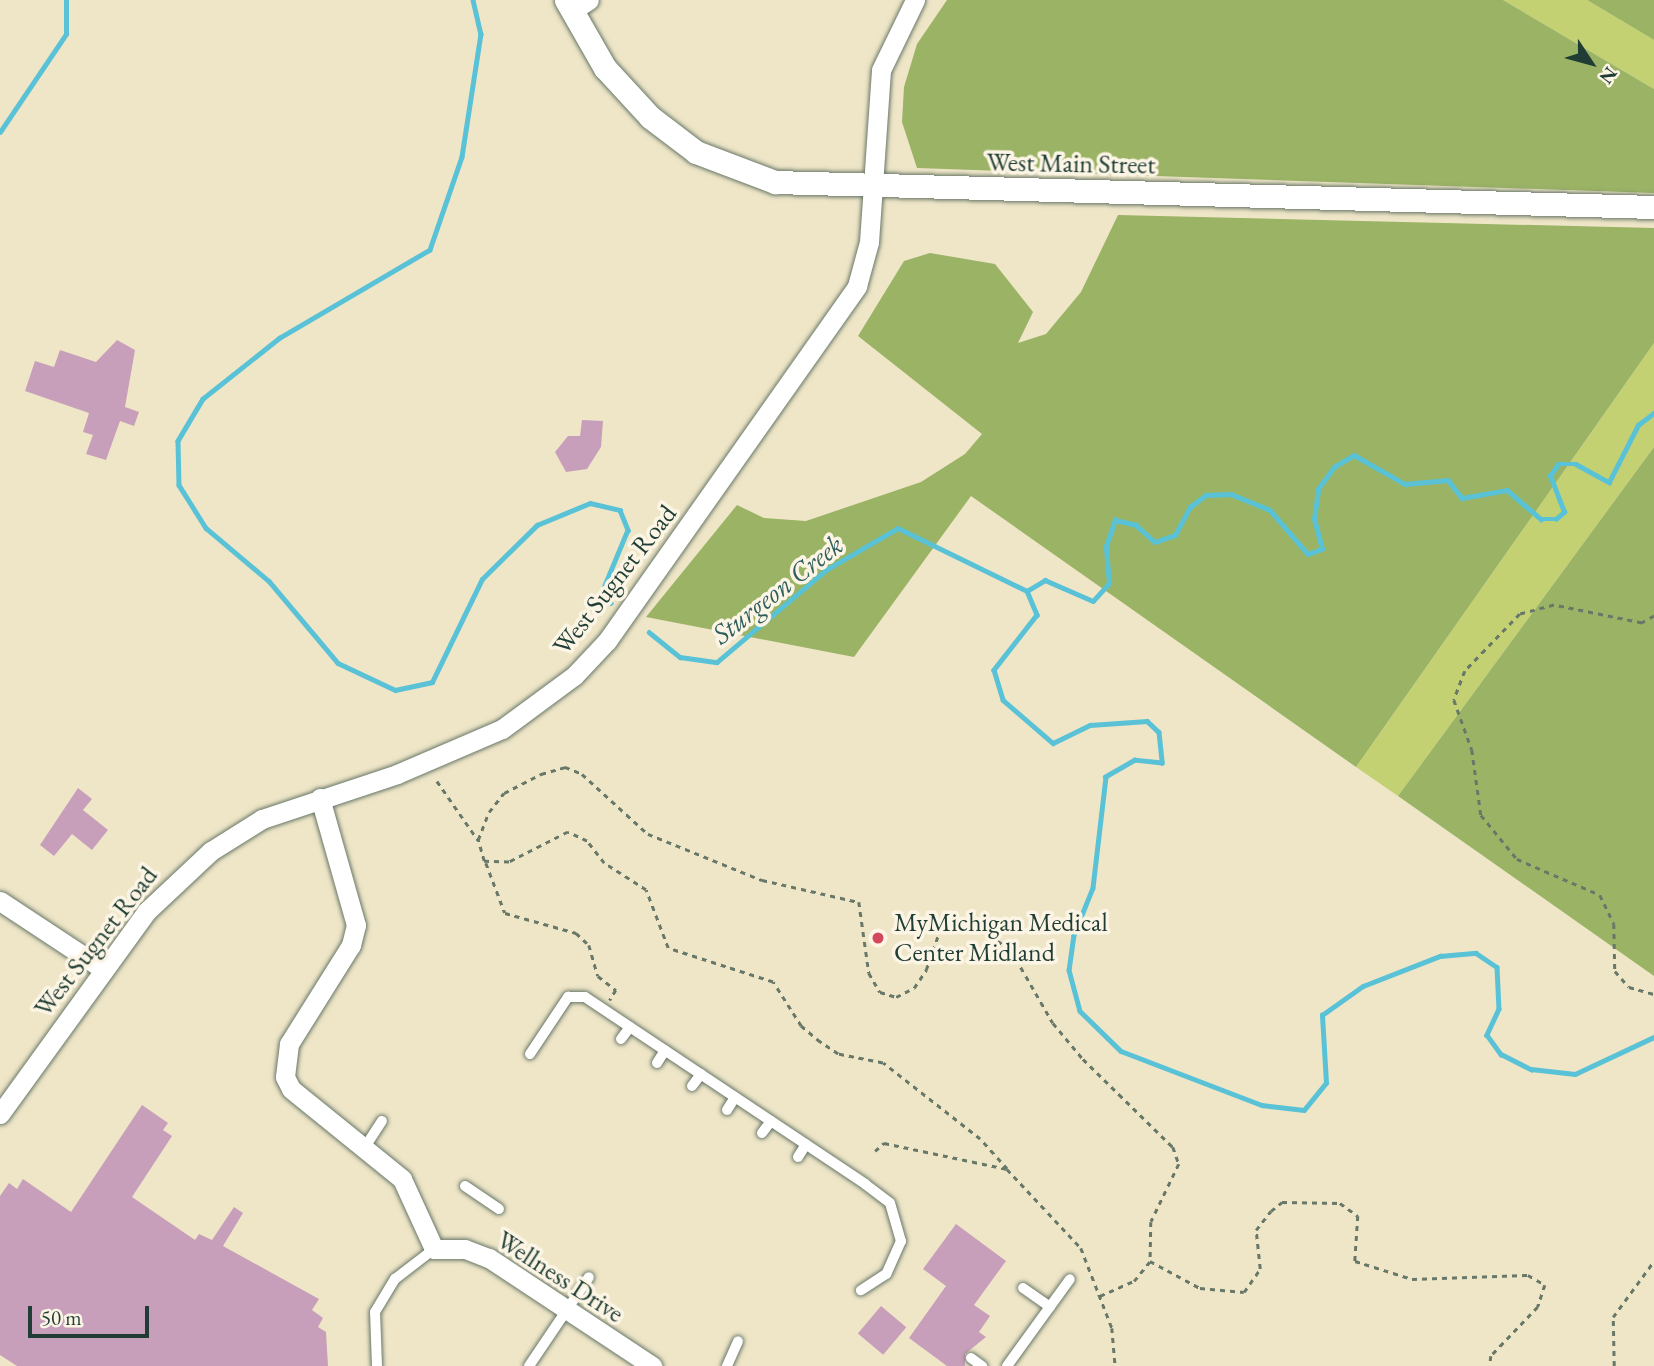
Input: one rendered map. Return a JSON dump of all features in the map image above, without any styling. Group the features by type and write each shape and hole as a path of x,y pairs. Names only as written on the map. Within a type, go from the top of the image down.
{"street":[{"name":"West Sugnet Road","path":"0,1114 103,968 164,891 211,851 262,819 450,754 502,729 574,676 607,641 857,286 869,242 881,70 915,0"},
{"name":"West Main Street","path":"576,4 626,94 696,152 775,182 871,187 1654,207"},
{"path":"320,798 356,925 351,945 289,1044 285,1077 299,1099 365,1147 402,1179 434,1250"},
{"path":"0,901 103,968"},
{"name":"Wellness Drive","path":"434,1250 465,1249 489,1258 652,1366"}],"lane":[{"path":"530,1054 577,994 806,1144 890,1203 899,1220 894,1259 886,1274 860,1290"},
{"path":"621,1039 630,1027"},
{"path":"657,1063 665,1050"},
{"path":"692,1086 701,1074"},
{"path":"727,1110 735,1097"},
{"path":"365,1147 382,1121"},
{"path":"762,1133 771,1121"},
{"path":"798,1157 806,1144"},
{"path":"465,1186 499,1209"},
{"path":"377,1366 375,1312 395,1279 434,1250"},
{"path":"529,1366 589,1277"},
{"path":"1007,1366 1070,1279"},
{"path":"1024,1288 1050,1307"},
{"path":"727,1366 738,1341"},
{"path":"971,1358 982,1366"}],"path":[{"path":"1654,616 1642,623 1555,605 1520,614 1465,671 1454,700 1472,750 1481,815 1517,859 1600,895 1614,924 1615,971 1629,987 1654,994"},
{"path":"478,840 504,793 565,767 598,786 648,834 762,880 859,902 862,946 880,992 896,997 914,988 941,928 961,922 989,935 1011,950 1053,1023 1083,1059 1173,1147 1179,1164 1151,1222 1150,1261 1134,1281 1100,1296"},
{"path":"437,781 478,840 505,913 576,933 589,945 598,976 616,990 610,1000"},
{"path":"484,860 509,862 568,832 587,841 604,863 646,890 668,948 773,982 801,1026 820,1042 838,1054 883,1063 1007,1169 1024,1193 1072,1234 1100,1296 1117,1349 1115,1366"},
{"path":"875,1151 884,1143 1007,1169"},
{"path":"1150,1261 1200,1289 1244,1292 1260,1269 1256,1230 1271,1211 1282,1202 1340,1203 1358,1216 1355,1261 1412,1279 1528,1275 1545,1285 1538,1307 1491,1356 1490,1366"},
{"path":"1614,1366 1613,1317 1654,1261"}],"green space":[{"path":"947,0 1503,0 1654,89 1654,193 917,168 902,122 904,87 917,44"},
{"path":"1503,0 1587,0 1654,40 1654,89"},
{"path":"1587,0 1654,0 1654,40"},
{"path":"1118,215 1654,228 1654,343 1356,767 971,496 854,657 646,617 737,505 764,518 806,521 921,482 965,454 982,434 858,336 904,261 930,253 995,264 1033,312 1018,343 1046,334 1081,292"},
{"path":"1654,343 1654,447 1398,796 1356,767"},
{"path":"1654,447 1654,976 1398,796"}],"building":[{"path":"117,340 135,350 125,407 139,412 134,426 120,421 106,460 86,454 93,435 83,432 89,413 25,391 35,361 54,367 60,350 96,362"},
{"path":"582,420 603,421 601,447 587,469 566,472 555,452 568,436 580,436"},
{"path":"78,788 92,799 83,810 108,830 92,850 72,834 54,856 40,845"},
{"path":"142,1105 168,1123 163,1130 172,1136 132,1197 195,1240 199,1234 212,1240 234,1207 243,1213 223,1246 319,1299 312,1310 323,1318 318,1327 326,1332 328,1366 17,1366 0,1355 0,1196 9,1183 17,1189 23,1179 71,1212"},
{"path":"956,1224 1006,1261 974,1305 990,1316 979,1332 986,1337 965,1354 965,1366 947,1366 909,1338 946,1286 923,1269"},
{"path":"881,1306 906,1327 883,1355 858,1334"}],"waterway":[{"name":"Sturgeon Creek","path":"0,132 66,34 66,0"},
{"name":"Sturgeon Creek","path":"473,0 481,34 462,157 430,250 280,338 203,399 178,441 179,485 206,528 269,581 338,663 395,690 432,682 482,579 537,525 590,503 620,510 628,530 603,590 611,603"},
{"path":"1027,591 1045,580 1093,601 1109,583 1106,546 1115,520 1136,525 1155,542 1175,535 1190,507 1206,495 1231,494 1270,510 1308,554 1322,549 1314,519 1318,489 1334,467 1354,455 1405,484 1448,480 1462,498 1507,490 1541,519 1556,519 1564,512 1550,476 1558,464 1576,464 1609,482 1638,425 1654,413"},
{"name":"Sturgeon Creek","path":"649,632 680,657 717,662 826,570 898,528 1027,591 1037,615 994,670 1003,700 1053,743 1090,725 1147,721 1159,732 1162,763 1135,760 1106,777 1093,888 1074,935 1069,970 1080,1011 1121,1051 1262,1105 1304,1110 1326,1083 1322,1015 1363,986 1440,956 1476,953 1497,967 1499,1009 1487,1035 1501,1054 1531,1069 1575,1074 1654,1037"}],"place":[{"name":"MyMichigan Medical Center Midland","path":"878,938"}]}
